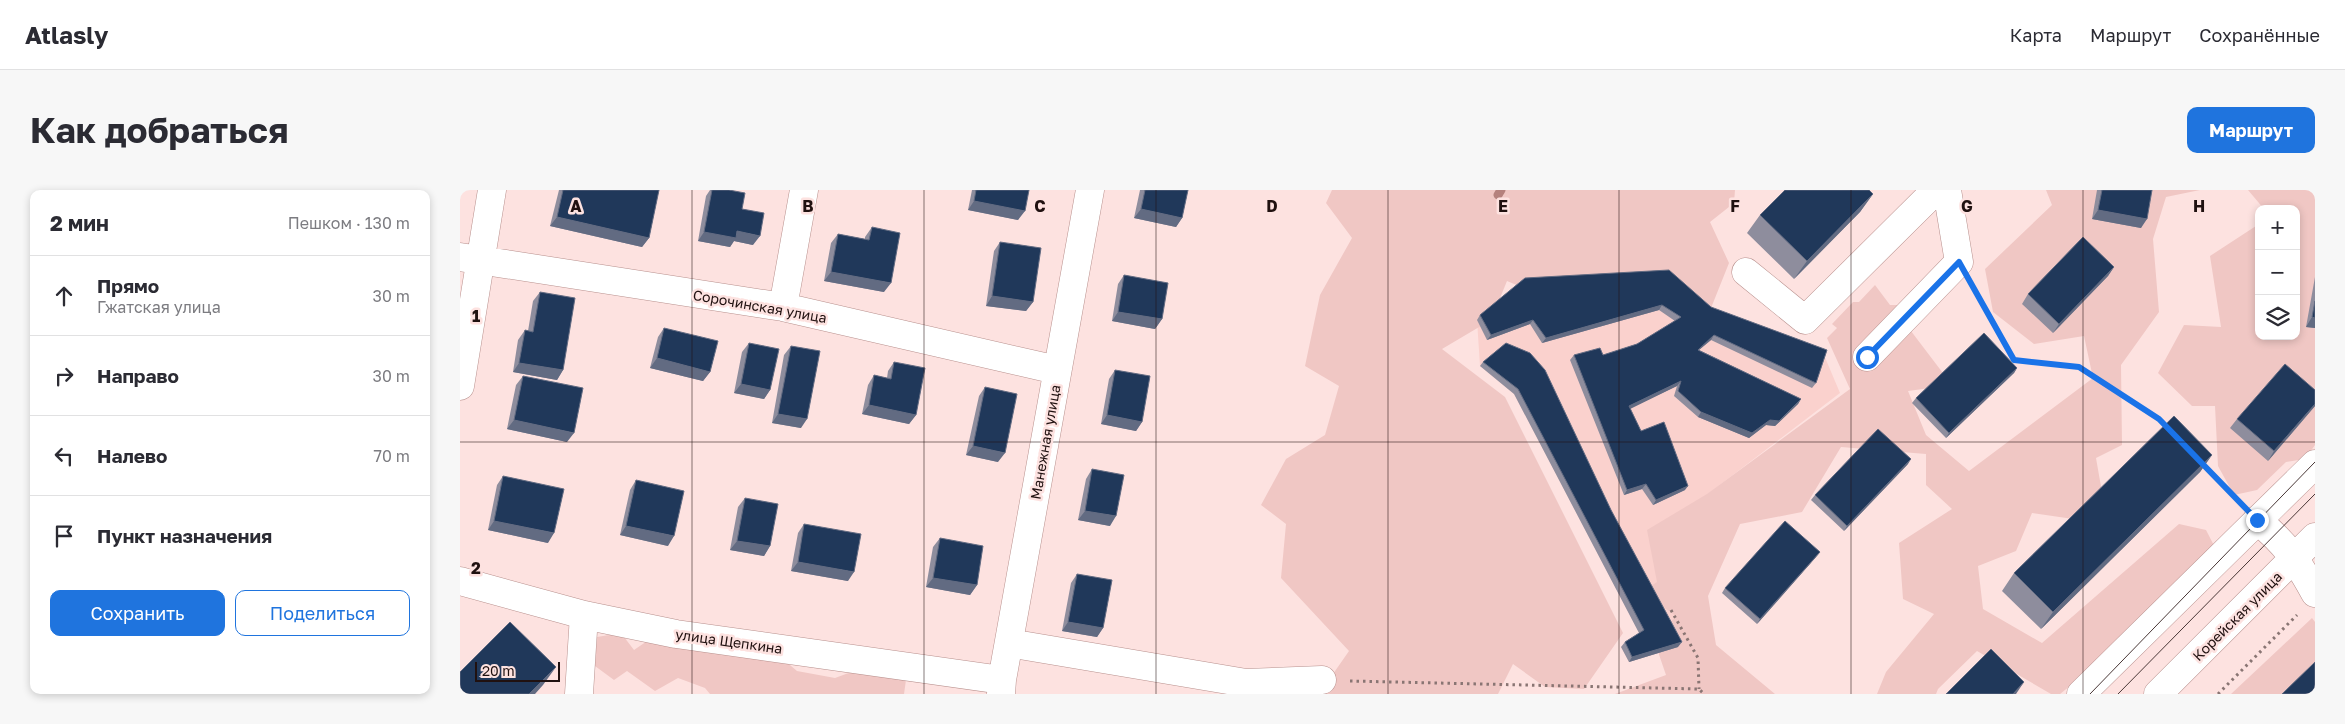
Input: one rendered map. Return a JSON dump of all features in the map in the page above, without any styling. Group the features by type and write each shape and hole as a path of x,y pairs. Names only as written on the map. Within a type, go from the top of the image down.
{"street":[{"path":"460,386 470,260 492,190"},
{"path":"783,307 804,190"},
{"name":"Манежная улица","path":"1002,687 1090,190"},
{"path":"1746,272 1805,320 1936,190"},
{"path":"1867,357 1959,262 1946,190"},
{"name":"Сорочинская улица","path":"470,260 783,307 1057,370"},
{"path":"2081,694 2315,464"},
{"path":"2257,520 2275,535 2295,557 2308,602"},
{"name":"Корейская улица","path":"2158,694 2315,537"},
{"name":"улица Щепкина","path":"460,581 584,614 676,634 1002,687"},
{"path":"579,694 584,614"},
{"path":"1009,643 1246,683 1322,680"}],"path":[{"path":"1959,262 2014,360 2079,367 2159,419 2172,432"},
{"path":"2198,459 2257,520"},
{"path":"2218,694 2308,602"},
{"path":"1671,610 1698,658 1699,689 1704,694"},
{"path":"1322,680 1699,689"}],"shaded area":[{"path":"1332,190 1735,190 1734,203 1710,222 1729,263 1705,323 1676,276 1557,302 1507,281 1491,320 1442,349 1505,397 1623,633 1584,689 1545,687 1513,664 1498,694 1319,694 1349,651 1281,578 1286,524 1261,505 1286,459 1325,435 1339,386 1305,366 1320,295 1352,238 1326,203"},
{"path":"2046,190 2200,190 2166,197 2153,239 2159,312 2121,365 2122,445 2096,458 2103,498 2080,520 2032,513 2016,551 1978,566 1983,609 2042,643 2179,524 2206,530 2223,563 2060,694 2051,694 1977,651 1938,689 1936,694 1877,694 1886,672 1934,614 1903,599 1899,543 1952,509 1926,485 1926,454 1841,447 1802,512 1740,524 1708,596 1716,645 1775,694 1615,694 1666,675 1654,640 1676,616 1642,592 1657,582 1647,530 1707,494 1850,389 1827,338 1837,328 1832,324 1853,302 1859,302 1875,285 1890,305 1899,305 1895,310 1952,385 1908,391 1926,435 1969,471 2093,378 2084,336 2034,344 1993,312 1985,269 2052,205"},
{"path":"2248,190 2315,190 2315,445 2305,459 2286,462 2257,490 2234,495 2218,466 2215,406 2192,406 2158,373 2184,325 2221,327 2210,256 2255,227 2255,340 2300,340 2300,205 2261,205"},
{"path":"1522,283 1707,312 1824,355 1840,393 1653,536 1694,636 1678,647 1629,662 1621,647 1640,634 1514,394 1480,366 1477,320"},
{"path":"2312,618 2315,622 2315,671 2288,694 2231,694"},
{"path":"621,633 634,650 653,637 784,660 797,671 835,678 854,671 906,680 904,694 710,694 705,688 678,678 655,691 627,671 614,680 595,666 597,637"}],"building":[{"path":"563,190 659,190 649,238 557,217"},
{"path":"712,190 729,190 745,193 742,209 764,213 760,236 737,231 736,238 704,232"},
{"path":"976,190 1029,190 1025,211 974,201"},
{"path":"1145,190 1188,190 1182,218 1141,209"},
{"path":"1785,190 1869,190 1873,194 1807,261 1760,215"},
{"path":"2102,190 2152,190 2147,219 2098,210"},
{"path":"872,227 900,233 891,283 831,272 838,234 869,240"},
{"path":"2083,237 2114,267 2059,324 2028,294"},
{"path":"1000,242 1041,248 1033,302 992,296"},
{"path":"1669,270 1711,307 1827,350 1816,383 1714,335 1698,350 1801,399 1779,421 1770,420 1752,433 1701,412 1678,391 1681,381 1629,406 1641,431 1664,422 1688,486 1656,500 1646,484 1627,490 1574,355 1600,348 1603,355 1637,344 1681,317 1662,305 1546,338 1533,320 1491,335 1480,315 1525,278"},
{"path":"1124,275 1168,283 1162,319 1118,312"},
{"path":"540,292 575,298 563,370 519,363 525,330 533,332"},
{"path":"2315,301 2315,318 2312,317"},
{"path":"664,328 718,341 710,372 657,358"},
{"path":"1984,333 2017,368 1949,433 1916,398"},
{"path":"749,343 779,349 770,390 741,384"},
{"path":"1506,343 1530,353 1545,370 1611,510 1682,642 1632,657 1625,642 1644,630 1518,389 1483,362"},
{"path":"791,346 820,351 807,419 778,414"},
{"path":"894,362 925,368 916,415 869,405 874,375 891,379"},
{"path":"2285,364 2315,390 2315,404 2274,451 2237,419"},
{"path":"1115,370 1150,376 1142,422 1107,415"},
{"path":"523,376 583,388 574,433 514,420"},
{"path":"985,387 1017,394 1005,453 973,446"},
{"path":"2174,416 2212,455 2053,612 2014,573"},
{"path":"1878,429 1911,459 1847,526 1815,495"},
{"path":"1092,469 1124,475 1116,516 1085,511"},
{"path":"503,476 564,489 554,533 494,521"},
{"path":"636,480 684,491 674,536 626,526"},
{"path":"745,498 778,504 770,546 737,541"},
{"path":"1785,521 1820,552 1760,619 1725,588"},
{"path":"804,524 861,534 854,572 798,562"},
{"path":"940,538 983,546 977,585 933,578"},
{"path":"1077,574 1112,580 1103,628 1068,622"},
{"path":"510,622 556,667 529,694 460,694 460,672"},
{"path":"1991,649 2024,682 2013,694 1946,694"},
{"path":"2315,662 2315,694 2282,694"}],"waterway":[{"path":"1498,195 1501,190"}],"tram line":[{"path":"2090,694 2315,462"},
{"path":"2118,694 2315,494"}],"route":[{"path":"1867,357 1959,262 2014,360 2079,367 2159,419 2257,520"}]}
